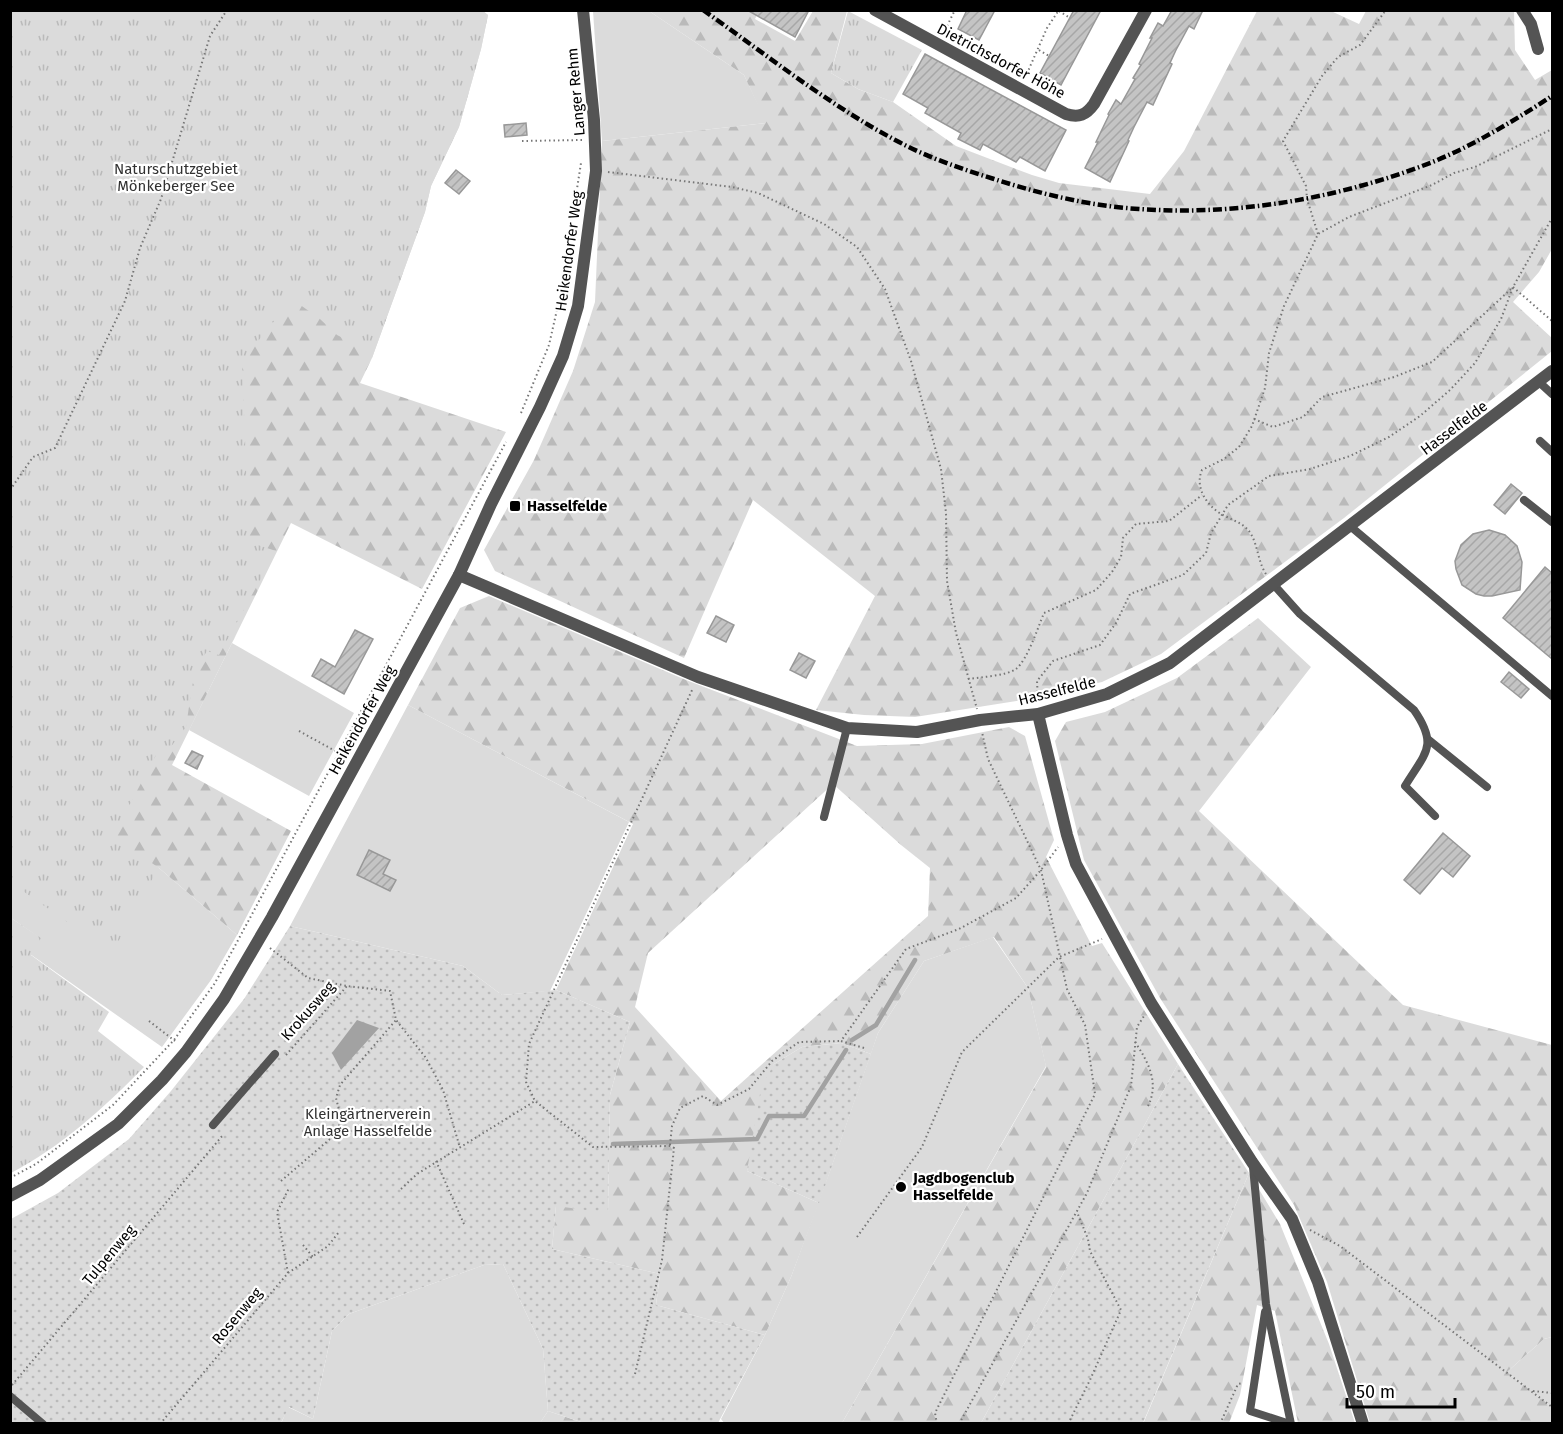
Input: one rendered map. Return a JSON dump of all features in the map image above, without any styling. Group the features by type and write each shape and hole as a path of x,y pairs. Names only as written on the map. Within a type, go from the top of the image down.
{"street":[{"name":"Langer Rehm","path":"583,10 596,171"},
{"name":"Dietrichsdorfer Höhe","path":"875,10 1066,114 1082,116 1095,104 1146,10"},
{"path":"1522,10 1531,24 1538,49"},
{"name":"Heikendorfer Weg","path":"10,1196 40,1180 118,1124 162,1080 186,1053 224,999 266,928 459,575 563,356 578,306 596,171"},
{"name":"Hasselfelde","path":"459,575 698,677 847,728 917,732 980,720 1038,714 1107,694 1170,663 1552,371"},
{"path":"1038,714 1076,864 1151,1003 1252,1162 1292,1219 1318,1282 1363,1424"}],"lane":[{"path":"1539,382 1552,394"},
{"path":"1540,441 1552,452"},
{"path":"1524,500 1552,522"},
{"path":"1350,526 1552,696"},
{"path":"1274,585 1300,614 1414,710 1425,725 1429,740 1428,749 1405,786 1435,816"},
{"path":"824,817 847,728"},
{"path":"1429,740 1487,787"},
{"name":"Krokusweg","path":"213,1125 274,1054"},
{"path":"1252,1162 1266,1305 1291,1424 1250,1411 1266,1305"},
{"path":"10,1396 43,1424"}],"path":[{"path":"10,490 33,457 55,448 125,301 140,248 164,189 210,36 226,10"},
{"path":"937,44 955,10"},
{"path":"1318,234 1307,199 1306,186 1283,141 1322,76 1338,57 1360,45 1386,10"},
{"path":"1020,89 1047,28 1059,11 1070,18"},
{"path":"1039,50 1049,56"},
{"path":"1274,585 1263,570 1252,536 1244,524 1222,515 1202,495 1199,475 1202,470 1224,459 1239,447 1254,419 1264,388 1269,354 1284,306 1318,234 1350,217 1432,185 1454,173 1475,167 1552,129"},
{"path":"522,141 595,140"},
{"path":"519,418 549,345 561,292 581,167"},
{"path":"1038,714 1037,681 1053,661 1100,645 1116,623 1130,594 1184,575 1206,554 1211,533 1228,505 1269,476 1310,469 1350,456 1389,437 1420,416 1450,390 1475,363 1501,319 1513,287 1552,218"},
{"path":"1254,419 1273,427 1303,417 1322,397 1394,377 1432,362 1513,287"},
{"path":"1513,287 1552,321"},
{"path":"10,1178 36,1164 113,1105 174,1040 215,983 508,439"},
{"path":"968,679 994,676 1015,669 1024,658 1044,613 1096,590 1112,572 1121,557 1123,538 1136,524 1169,521 1202,495"},
{"path":"670,1143 593,1147 535,1101 526,1082 529,1044 698,677"},
{"path":"299,731 340,754"},
{"path":"841,1041 906,949 959,929 1016,898 1041,870 1067,835"},
{"path":"857,1237 922,1147 962,1052 1059,957 1114,934"},
{"path":"270,949 308,978 390,991 396,1020 426,1058 443,1090 460,1148"},
{"name":"Krokusweg","path":"274,1054 288,1055 347,986"},
{"path":"959,1424 1087,1193 1131,1086 1137,1028 1151,1003"},
{"path":"281,1180 337,1133 341,1118 336,1098 340,1085 396,1020"},
{"path":"149,1021 174,1040 186,1053"},
{"path":"635,1374 662,1260 674,1148 670,1143 672,1126 680,1108 703,1096 717,1105 749,1089 772,1061 799,1042 841,1041 864,1048"},
{"path":"1135,1042 1154,1079 1153,1097 1147,1108"},
{"path":"401,1189 436,1161 535,1101"},
{"name":"Tulpenweg","path":"10,1388 223,1135"},
{"path":"436,1161 464,1224"},
{"path":"288,1273 277,1212 289,1188"},
{"path":"1068,1424 1121,1310 1090,1251 1088,1239 1077,1212"},
{"path":"1292,1219 1340,1246 1552,1407"},
{"name":"Rosenweg","path":"160,1424 288,1273 328,1246 339,1232"},
{"path":"303,1245 313,1257"},
{"path":"1220,1424 1238,1384 1255,1380"},
{"path":"1533,1391 1552,1394"}],"green space":[{"name":"Naturschutzgebiet Mönkeberger See","path":"11,10 482,10 488,15 459,127 431,186 425,212 372,358 353,343 337,335 320,319 292,299 242,361 249,542 276,551 219,655 207,651 199,664 192,686 186,727 163,757 156,755 113,836 159,868 130,916 113,954 20,889 11,902"},
{"name":"Naturschutzgebiet Mönkeberger See","path":"11,11 482,11 488,15 459,127 431,186 425,212 372,358 360,383 506,432 422,589 291,523 172,765 291,831 237,935 159,868 92,837"},
{"path":"593,11 649,11 744,75 767,123 602,141"},
{"path":"649,11 759,11 755,19 795,41 813,11 847,11 831,73 858,89 893,102 956,146 1032,175 1059,183 1150,194 1184,151 1257,11 1331,11 1359,24 1366,11 1514,11 1515,50 1535,80 1552,70 1552,249 1539,272 1513,302 1552,338 1552,351 1344,518 1161,654 1102,682 1023,700 915,717 816,710 875,596 753,500 684,658 495,571 484,550 534,460 573,371 595,302 602,141 766,123 744,75"},
{"path":"848,11 922,50 893,102 858,89 831,73"},
{"path":"489,596 686,680 857,746 922,744 1009,727 1025,736 1054,840 1046,857 1092,946 1102,943 1178,1064 981,1423 842,1423 1046,1067 1028,988 994,937 924,961 878,1033 871,1054 841,1043 802,1047 774,1064 747,1171 819,1203 791,1277 765,1335 656,1305 660,1274 552,1249 556,1205 608,1212 610,1095 630,1022 556,990 633,824 408,705 460,608","holes":["833,784 930,868 928,916 721,1101 635,1007 648,953"]},
{"path":"1258,618 1311,667 1199,811 1403,1005 1552,1045 1552,1337 1544,1339 1507,1372 1552,1407 1552,1423 1370,1423 1327,1282 1294,1205 1160,998 1084,860 1055,741 1066,722 1105,712 1177,678"},
{"path":"232,643 354,713 309,796 189,730"},
{"path":"408,705 629,822 550,991 502,995 463,966 290,926"},
{"path":"10,780 159,868 237,935 211,980 162,1047 30,954 40,938 11,918"},
{"path":"11,918 41,938 31,955 109,1012 98,1031 144,1067 114,1097 65,1139 11,1173"},
{"name":"Kleingärtnerverein Anlage Hasselfelde","path":"290,926 463,966 502,995 556,990 630,1022 610,1095 608,1213 556,1206 552,1249 660,1274 656,1305 765,1335 718,1423 584,1423 548,1411 543,1349 503,1264 484,1265 349,1314 332,1331 313,1419 289,1407 281,1423 11,1424 11,1219 58,1193 129,1139 171,1091 244,999"},
{"name":"Jagdbogenclub Hasselfelde","path":"993,937 1028,988 1046,1066 842,1423 725,1424 721,1419 765,1335 791,1277 878,1033 924,961"},
{"path":"841,1043 871,1054 819,1203 747,1171 761,1088 774,1064 802,1047"},
{"path":"1178,1064 1249,1173 1143,1423 981,1423"},
{"path":"1249,1173 1280,1224 1329,1344 1355,1423 1298,1423 1275,1311 1257,1305 1240,1395 1229,1423 1143,1424"},
{"path":"503,1264 543,1349 548,1411 540,1423 281,1424 288,1407 313,1419 332,1331 349,1314 484,1265"},
{"path":"1552,1337 1552,1407 1507,1372 1544,1339"},
{"path":"548,1411 584,1423 540,1423"}],"shaded area":[{"path":"357,1020 379,1028 341,1070 332,1053"}],"building":[{"path":"747,10 809,10 795,37"},
{"path":"967,10 995,10 979,40 958,29"},
{"path":"1074,10 1101,10 1061,85 1040,73"},
{"path":"1172,10 1203,10 1194,29 1189,26 1176,50 1153,105 1147,102 1110,182 1085,168 1108,114 1116,100 1121,104 1135,79 1133,78 1141,65 1139,64 1158,23 1163,26"},
{"path":"925,54 1066,130 1045,171 1020,157 1016,162 983,144 980,150 958,139 961,133 925,113 928,108 903,94"},
{"path":"526,123 527,135 505,137 504,125"},
{"path":"456,170 470,181 459,194 445,183"},
{"path":"1511,484 1522,493 1505,514 1494,505"},
{"path":"1489,530 1505,535 1517,546 1522,562 1520,590 1484,596 1462,585 1455,561 1461,545 1473,534"},
{"path":"1545,567 1552,573 1552,659 1503,618"},
{"path":"716,616 734,625 726,642 707,633"},
{"path":"355,630 373,639 344,694 312,676 321,659 335,667"},
{"path":"799,653 815,661 806,678 790,670"},
{"path":"1509,672 1529,689 1521,698 1501,682"},
{"path":"192,751 203,756 197,769 185,763"},
{"path":"1443,833 1470,856 1453,877 1442,868 1420,894 1404,880"},
{"path":"369,850 390,860 383,874 396,880 390,891 357,875"}],"waterway":[{"path":"852,1040 876,1025 915,960"},
{"path":"613,1144 757,1139 769,1116 804,1116 846,1050"}],"railway":[{"path":"703,10 848,113 910,148 958,167 1030,190 1084,202 1139,209 1214,210 1252,207 1290,202 1364,185 1435,161 1465,147 1552,96"}],"place":[{"name":"Hasselfelde","path":"515,506"},
{"name":"Jagdbogenclub Hasselfelde","path":"901,1187"}]}
